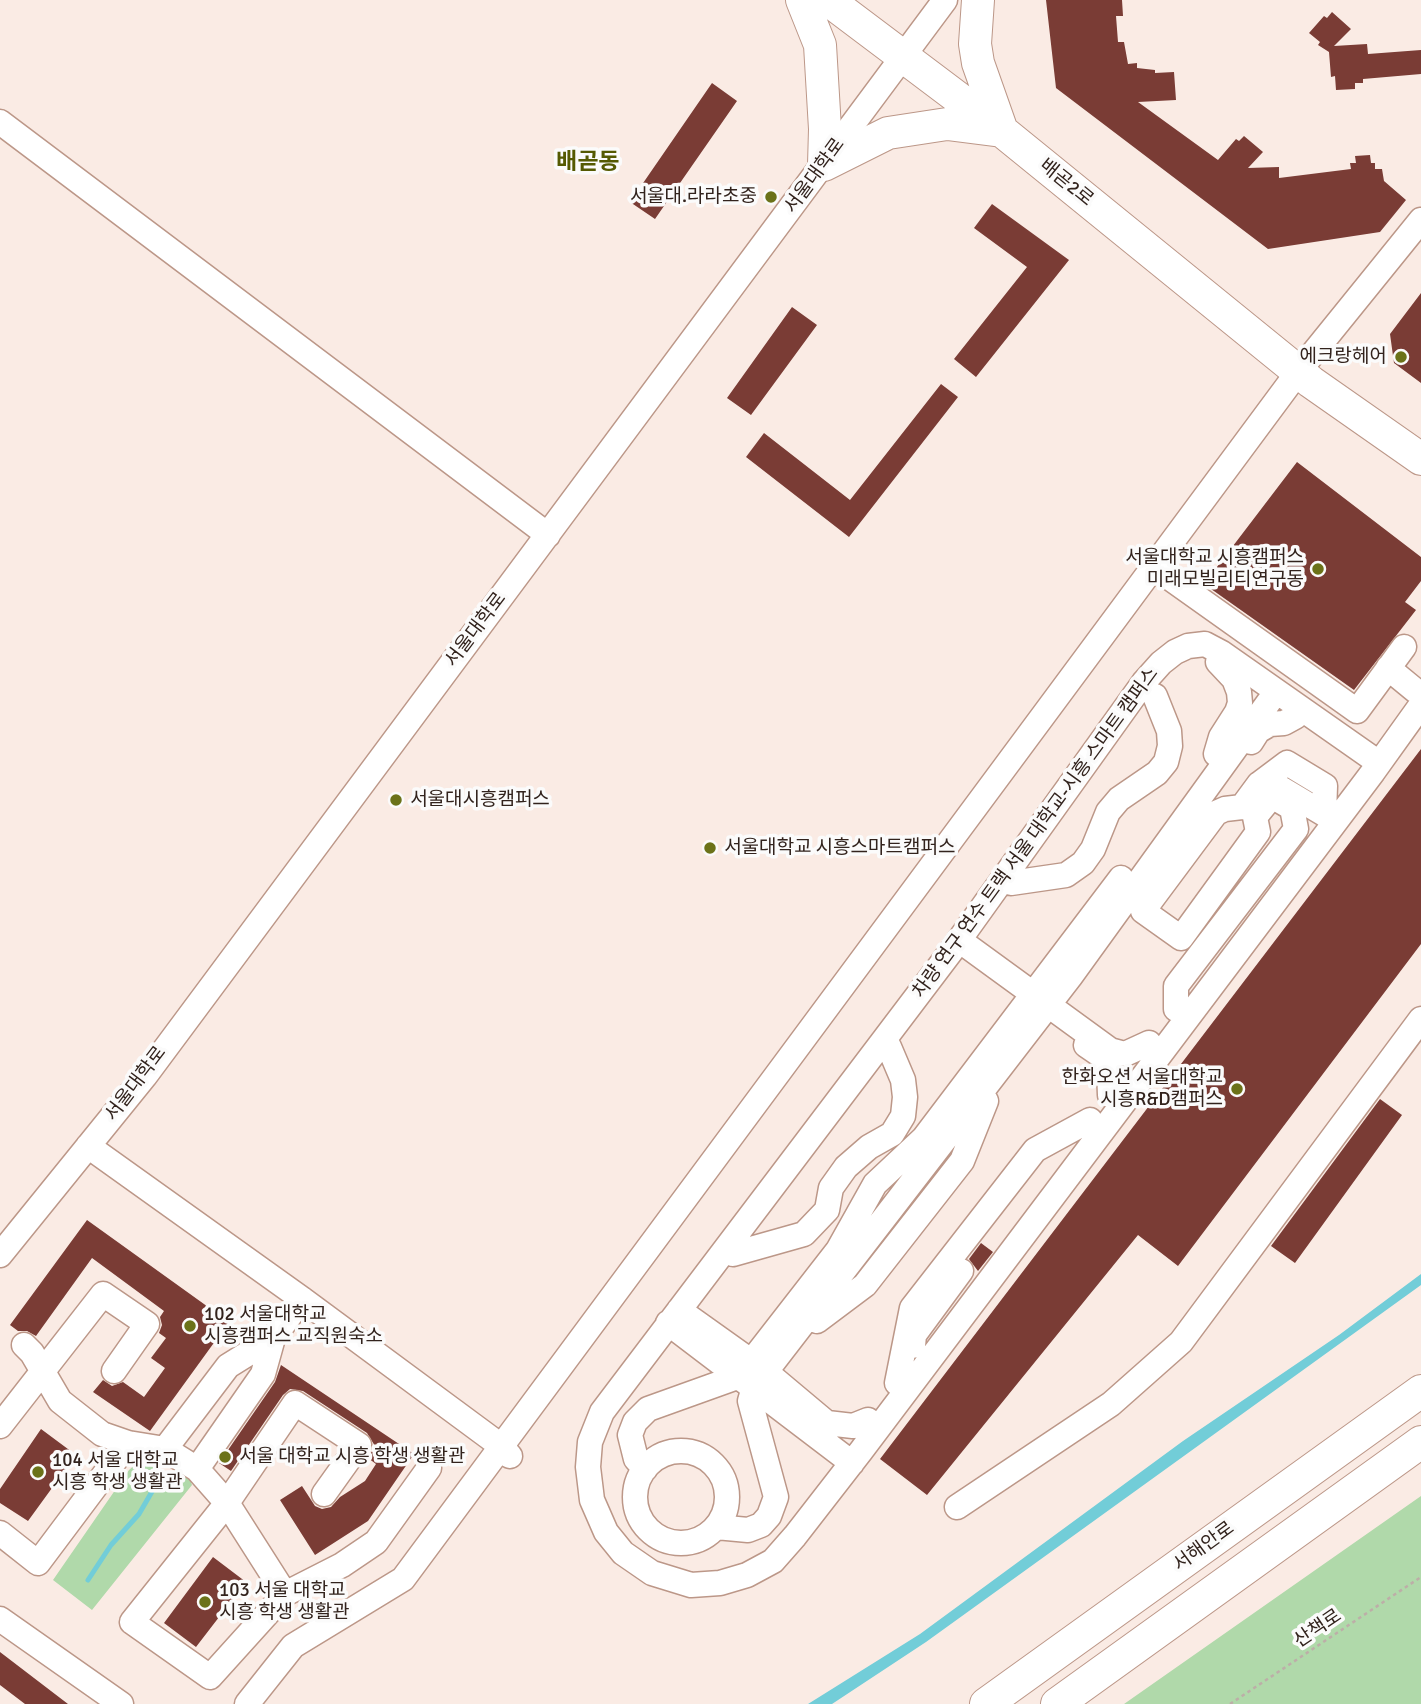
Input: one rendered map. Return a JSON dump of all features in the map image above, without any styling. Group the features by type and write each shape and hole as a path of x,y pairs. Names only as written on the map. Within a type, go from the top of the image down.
{"main road":[{"path":"802,0 820,45 825,129 824,165 888,133 947,124 1002,131 978,63 975,44 978,0"},
{"name":"배곧2로","path":"828,0 1002,131 1305,377 1421,458"},
{"name":"서해안로","path":"986,1704 1421,1391"},
{"path":"1057,1704 1421,1442"}],"street":[{"name":"서울대학로","path":"0,1255 145,1076 945,0"},
{"path":"0,122 548,535"},
{"path":"269,1704 304,1659 409,1593 506,1452 1421,220"},
{"path":"247,1704 293,1646 403,1579 506,1452 1167,576 1305,377"},
{"path":"1167,576 1357,711 1404,647"},
{"name":"차량 연구 연수 트랙 서울 대학교-시흥 스마트 캠퍼스","path":"679,1320 958,947 1144,682 1161,663 1188,646 1205,645 1222,653 1269,693 1329,728 1371,764"},
{"path":"1371,764 1295,717 1269,693 1218,662 1193,657 1175,664 1155,696 1040,851 958,947 889,1047 733,1254 679,1320 609,1419 600,1441 598,1467 602,1494 615,1527 636,1550 666,1567 704,1573 739,1569 768,1554 787,1536 940,1346 1371,764 1419,693 1388,668"},
{"path":"1216,764 1221,737 1240,703 1234,679 1218,662"},
{"path":"716,1527 748,1530 761,1525 769,1516 776,1497 750,1401 753,1374 838,1250 875,1184 924,1138 1038,1004 1269,693"},
{"path":"1011,883 1066,875 1083,863 1093,849 1108,812 1119,799 1157,773 1166,762 1170,746 1169,731 1155,696"},
{"path":"1329,728 1346,703"},
{"path":"1216,764 1233,767 1258,731 1270,724 1284,723 1295,717"},
{"path":"1345,831 1421,731"},
{"path":"852,1453 868,1420 983,1261 1176,1009 1320,812 1325,786 1287,763 1259,784 1242,807 1216,813 1143,911 1181,938 1258,832 1255,817 1268,801 1275,798 1292,808 1296,829"},
{"path":"1176,1009 1176,986 1296,829 1320,812 1371,764"},
{"path":"958,947 1038,1004 1110,1050 1125,1054 1149,1043"},
{"path":"645,1469 636,1460 630,1435 635,1422 648,1409 753,1374 792,1340 1021,1041 1038,1004"},
{"path":"1038,1004 1105,1058 1109,1069 1110,1095"},
{"path":"957,1507 1111,1404 1181,1342 1421,1019"},
{"path":"733,1254 804,1234 827,1210 831,1188 846,1167 869,1147 892,1134 903,1116 905,1097 903,1080 889,1047"},
{"path":"88,1146 302,1299 506,1452"},
{"path":"0,1426 103,1294 147,1324 114,1371"},
{"path":"197,1469 263,1374 273,1338 302,1299"},
{"path":"679,1320 753,1374 852,1453"},
{"path":"165,1449 228,1366 273,1338"},
{"path":"24,1345 60,1401 102,1434 128,1443 165,1449 197,1469 227,1503 285,1594"},
{"path":"753,1374 827,1423 852,1453"},
{"path":"324,1494 359,1445 295,1404 227,1503 132,1622 210,1677 285,1594 342,1565 376,1542 429,1468"},
{"path":"827,1423 853,1426 868,1420"},
{"path":"0,1534 38,1563 128,1443"},
{"path":"676,1451 705,1457 721,1474 728,1495 726,1510 716,1527 695,1541 680,1543 665,1540 651,1532 636,1507 635,1492 645,1469 661,1455 676,1451"},
{"path":"0,1619 121,1704"}],"path":[{"name":"산책로","path":"1230,1704 1421,1577"}],"green space":[{"path":"139,1461 172,1475 188,1474 192,1485 92,1610 53,1580 129,1470"},
{"path":"1421,1496 1421,1704 1124,1704"}],"water":[{"path":"1421,1274 1421,1285 926,1642 832,1704 808,1704 920,1634 1183,1441 1339,1335"}],"building":[{"path":"1046,0 1122,0 1123,16 1116,16 1118,42 1124,42 1128,64 1137,63 1137,68 1155,70 1155,73 1174,72 1176,100 1138,102 1218,160 1236,139 1239,141 1244,136 1263,152 1248,168 1279,167 1279,178 1351,169 1350,163 1356,163 1355,156 1370,155 1375,169 1382,169 1384,181 1406,200 1380,232 1268,249 1056,88"},
{"path":"1332,12 1351,29 1334,46 1367,44 1368,54 1421,50 1421,74 1363,79 1363,83 1355,83 1355,89 1336,90 1335,76 1331,77 1329,52 1318,45 1320,42 1309,33 1324,16 1327,18"},
{"path":"712,83 737,101 655,219 630,202"},
{"path":"992,204 1069,260 976,377 954,359 1027,267 974,228"},
{"path":"1421,293 1421,383 1394,363 1390,334"},
{"path":"792,307 817,325 751,415 727,398"},
{"path":"941,384 958,397 849,537 746,457 764,433 850,500"},
{"name":"서울대학교 시흥캠퍼스 미래모빌리티연구동","path":"1297,462 1421,557 1421,581 1405,602 1416,610 1354,690 1204,584"},
{"name":"한화오션 서울대학교 시흥R&D캠퍼스","path":"1421,749 1421,944 1178,1266 1138,1235 927,1495 880,1459"},
{"path":"1380,1099 1402,1115 1295,1263 1271,1246"},
{"name":"102 서울대학교 시흥캠퍼스 교직원숙소","path":"87,1220 229,1322 150,1431 93,1392 103,1380 112,1386 123,1382 144,1397 165,1368 151,1358 166,1338 159,1333 162,1325 160,1317 164,1311 92,1258 36,1336 27,1331 18,1331 10,1325"},
{"path":"981,1243 993,1252 978,1271 969,1259"},
{"path":"281,1365 414,1454 368,1521 315,1555 280,1500 302,1486 315,1506 322,1509 331,1507 340,1497 365,1481 376,1464 368,1458 375,1446 367,1433 303,1391 290,1389 283,1395 231,1471 219,1463 275,1382"},
{"name":"104 서울 대학교 시흥 학생 생활관","path":"41,1429 76,1455 28,1521 0,1503 0,1489"},
{"name":"103 서울 대학교 시흥 학생 생활관","path":"213,1557 246,1582 196,1647 164,1623"},
{"path":"0,1652 68,1704 25,1704 0,1685"}],"waterway":[{"path":"88,1580 111,1545 139,1514 157,1483"}],"place":[{"name":"서울대.라라초중","path":"771,197"},
{"name":"에크랑헤어","path":"1401,357"},
{"name":"서울대학교 시흥캠퍼스 미래모빌리티연구동","path":"1318,569"},
{"name":"서울대시흥캠퍼스","path":"396,800"},
{"name":"서울대학교 시흥스마트캠퍼스","path":"710,848"},
{"name":"한화오션 서울대학교 시흥R&D캠퍼스","path":"1237,1089"},
{"name":"102 서울대학교 시흥캠퍼스 교직원숙소","path":"190,1326"},
{"name":"서울 대학교 시흥 학생 생활관","path":"225,1457"},
{"name":"104 서울 대학교 시흥 학생 생활관","path":"38,1472"},
{"name":"103 서울 대학교 시흥 학생 생활관","path":"205,1602"}],"district":[{"name":"배곧동","path":"588,163"}]}
